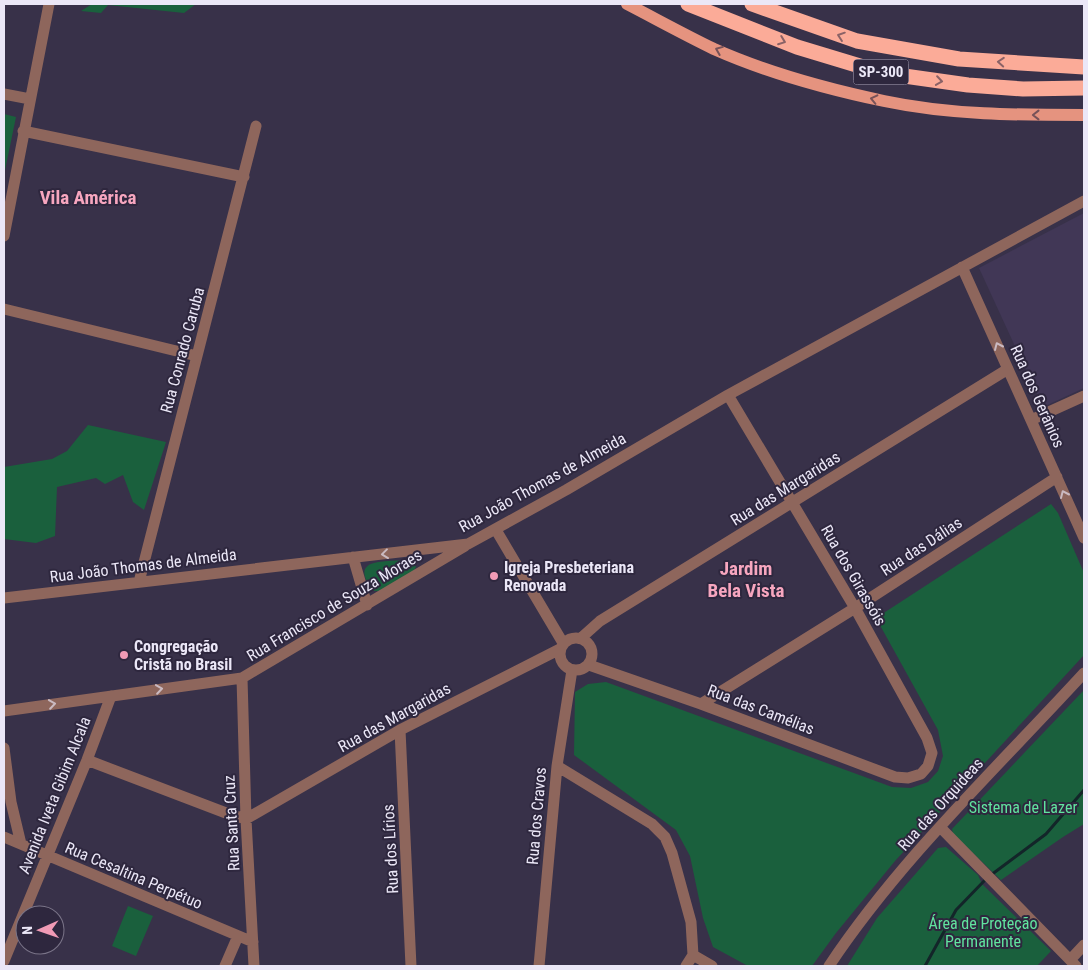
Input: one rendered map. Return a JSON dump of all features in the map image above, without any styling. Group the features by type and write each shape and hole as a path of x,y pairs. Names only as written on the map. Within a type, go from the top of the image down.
{"highway":[{"name":"SP-300","path":"688,4 797,47 883,73 1023,89 1084,88"},
{"name":"SP-300","path":"752,4 857,41 959,59 1084,67"}],"main road":[{"path":"627,4 715,49 823,86 885,101 940,109 1004,115 1084,115"}],"street":[{"path":"4,236 48,4"},
{"path":"4,94 30,99"},
{"name":"Rua Conrado Caruba","path":"139,582 256,126"},
{"path":"23,131 244,177"},
{"name":"Rua João Thomas de Almeida","path":"4,598 468,544 496,530 728,395 1084,201"},
{"name":"Rua dos Gerânios","path":"962,267 1083,534"},
{"path":"4,309 197,356"},
{"name":"Rua das Margaridas","path":"581,638 600,621 1008,369"},
{"name":"Rua dos Girassóis","path":"728,395 855,608 927,738 932,753 928,766 921,774"},
{"path":"1031,420 1084,396"},
{"name":"Rua das Dálias","path":"701,704 855,608 1057,477"},
{"path":"496,530 562,646 560,659 562,664 572,670 582,670 588,664 592,655 590,644 581,638 572,638 562,646"},
{"name":"Rua Francisco de Souza Moraes","path":"4,711 242,678 468,544"},
{"path":"353,557 367,605"},
{"name":"Rua das Margaridas","path":"246,819 400,730 562,646"},
{"name":"Rua das Camélias","path":"588,664 895,777 908,778 921,774"},
{"name":"Rua dos Cravos","path":"539,966 557,766 572,670"},
{"name":"Rua das Orquideas","path":"830,966 846,940 908,863 1084,673"},
{"name":"Rua Santa Cruz","path":"242,678 246,819 254,966"},
{"name":"Avenida Iveta Gibim Alcala","path":"4,961 87,760 111,696"},
{"name":"Rua dos Lírios","path":"400,730 411,966"},
{"path":"4,748 7,804 21,844"},
{"path":"87,760 246,819"},
{"path":"557,766 652,824 665,837 672,853 691,922 693,955 686,966"},
{"path":"940,827 1072,963 1084,945"},
{"name":"Rua Cesaltina Perpétuo","path":"4,837 253,942"},
{"path":"225,966 238,936"},
{"path":"693,955 712,966"}],"shaded area":[{"path":"1084,213 1084,388 1043,407 979,268"}],"green space":[{"path":"92,4 196,4 184,13 108,5 101,13 81,11"},
{"path":"4,114 16,117 4,175"},
{"path":"88,425 166,442 144,510 133,502 123,475 105,484 96,478 57,487 55,536 36,543 4,539 4,467 52,459 67,451"},
{"path":"1051,504 1058,513 1084,573 1084,655 895,861 836,933 812,966 748,966 713,947 703,918 690,856 676,830 574,755 575,692 588,684 606,682 892,787 911,788 928,782 938,771 943,756 938,730 876,618"},
{"path":"410,560 414,562 416,567 413,572 381,591 374,591 368,584 364,572 369,565 383,561"},
{"name":"Sistema de Lazer","path":"1084,690 1084,824 1001,880 953,834 952,829"},
{"name":"Área de Proteção Permanente","path":"946,847 978,875 982,884 1051,951 1037,966 847,966 877,918 938,848"},
{"path":"128,906 153,916 136,956 112,946"}],"waterway":[{"path":"991,875 1046,834 1084,790"},
{"path":"925,966 956,910 986,879"}],"place":[{"name":"Igreja Presbeteriana Renovada","path":"494,576"},
{"name":"Congregação Cristã no Brasil","path":"124,655"}],"district":[{"name":"Vila América","path":"88,197"},
{"name":"Jardim Bela Vista","path":"746,579"}]}
